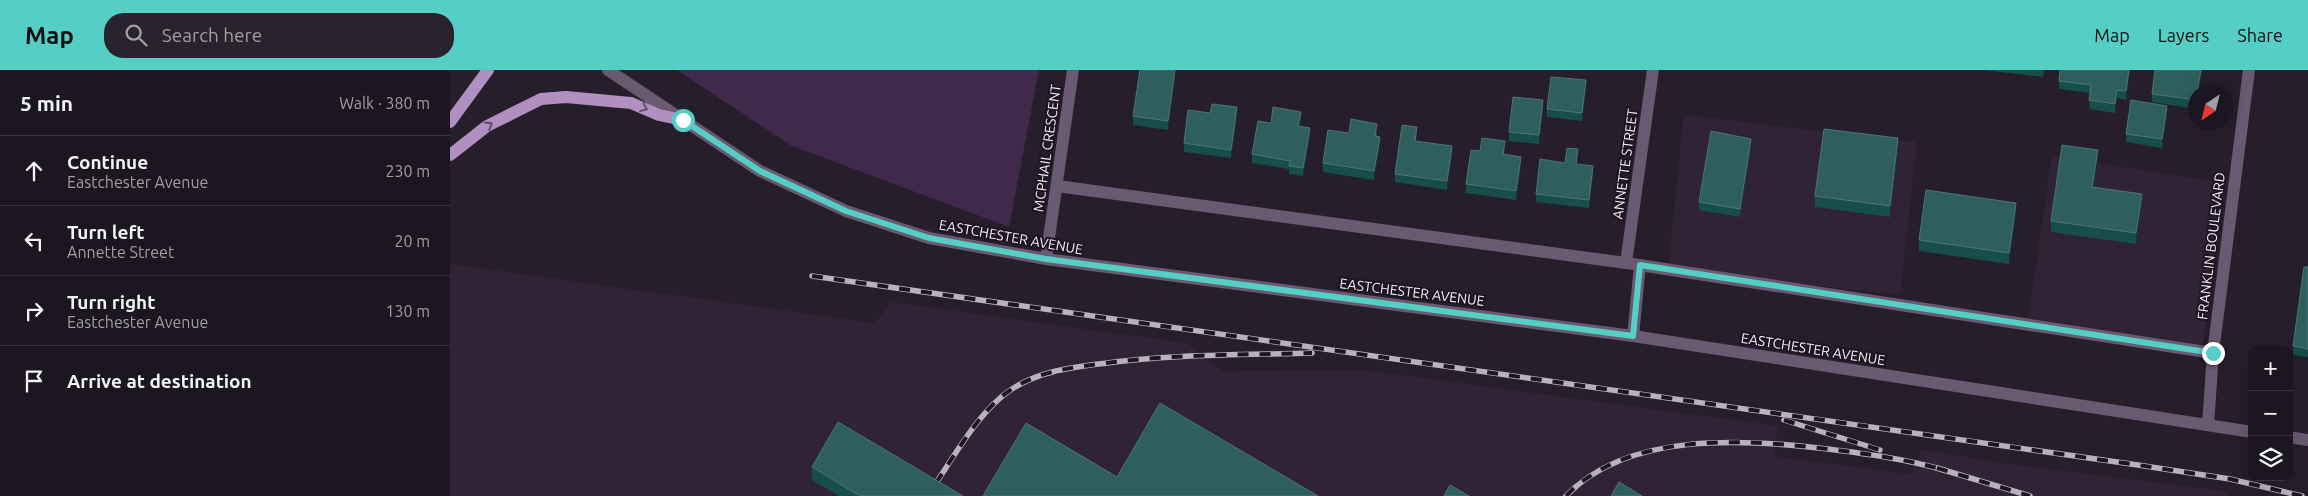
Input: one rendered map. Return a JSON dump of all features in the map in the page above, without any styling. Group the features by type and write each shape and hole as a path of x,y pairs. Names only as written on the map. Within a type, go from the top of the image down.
{"main road":[{"path":"450,122 488,70"},
{"path":"450,154 487,126 541,99 566,97 631,104 659,115 683,120"}],"street":[{"name":"EASTCHESTER AVENUE","path":"608,70 760,171 846,211 929,238 1046,259 1633,336 2248,431"},
{"name":"MCPHAIL CRESCENT","path":"1046,259 1072,70"},
{"name":"ANNETTE STREET","path":"1626,263 1653,70"},
{"name":"FRANKLIN BOULEVARD","path":"2208,425 2213,353 2249,70"},
{"path":"1057,186 1640,265 2213,353"},
{"path":"1633,336 1640,265"},
{"path":"2293,438 2308,440"}],"shaded area":[{"path":"677,70 1039,70 1009,227 792,146"},
{"path":"1684,115 1917,142 1900,295 1668,269"},
{"path":"2052,156 2226,183 2203,345 2028,319"},
{"path":"450,264 875,323 892,302 1187,343 1222,371 1365,370 1778,426 1774,456 1910,474 1922,449 1995,462 2224,491 2230,496 450,496"}],"building":[{"path":"1140,70 1175,70 1168,121 1133,116"},
{"path":"2060,70 2129,70 2126,91 2117,90 2115,104 2089,100 2091,85 2059,81"},
{"path":"2155,70 2201,70 2198,85 2188,85 2188,99 2152,94"},
{"path":"1551,77 1586,80 1582,113 1547,109"},
{"path":"1513,97 1543,100 1539,135 1509,132"},
{"path":"2131,100 2167,106 2162,139 2126,134"},
{"path":"1212,104 1237,107 1231,150 1184,143 1188,110 1210,113"},
{"path":"1273,107 1301,112 1298,126 1310,128 1303,168 1289,166 1290,161 1252,154 1258,121 1271,123"},
{"path":"1351,119 1377,124 1375,136 1380,137 1374,171 1323,163 1328,130 1349,133"},
{"path":"1402,125 1417,127 1415,141 1452,146 1447,181 1395,174"},
{"path":"1824,129 1898,138 1890,206 1815,196"},
{"path":"1711,131 1751,139 1740,209 1699,202"},
{"path":"1482,138 1505,141 1503,154 1521,157 1516,191 1466,184 1471,150 1480,151"},
{"path":"2062,145 2098,150 2092,187 2142,194 2136,233 2051,221"},
{"path":"1567,148 1578,149 1576,164 1593,166 1589,200 1536,194 1540,159 1565,163"},
{"path":"1926,190 2016,203 2009,253 1919,240"},
{"path":"2304,267 2308,267 2308,349 2293,346"},
{"path":"1160,403 1318,496 983,496 1026,423 1117,477"},
{"path":"838,422 963,496 860,496 812,467"},
{"path":"1619,482 1642,496 1611,496"},
{"path":"1450,485 1469,496 1444,496"}],"railway":[{"path":"812,276 2138,465 2230,479 2302,496"},
{"path":"936,483 969,433 998,399 1019,385 1041,375 1076,367 1152,358 1312,353"},
{"path":"1784,420 1880,450"},
{"path":"1566,496 1592,475 1622,460 1655,450 1690,444 1725,442 1796,445 1886,457 1944,470"},
{"path":"1937,468 2030,496"}],"route":[{"path":"683,120 760,171 846,211 929,238 1046,259 1633,336 1640,265 2213,353"}]}
